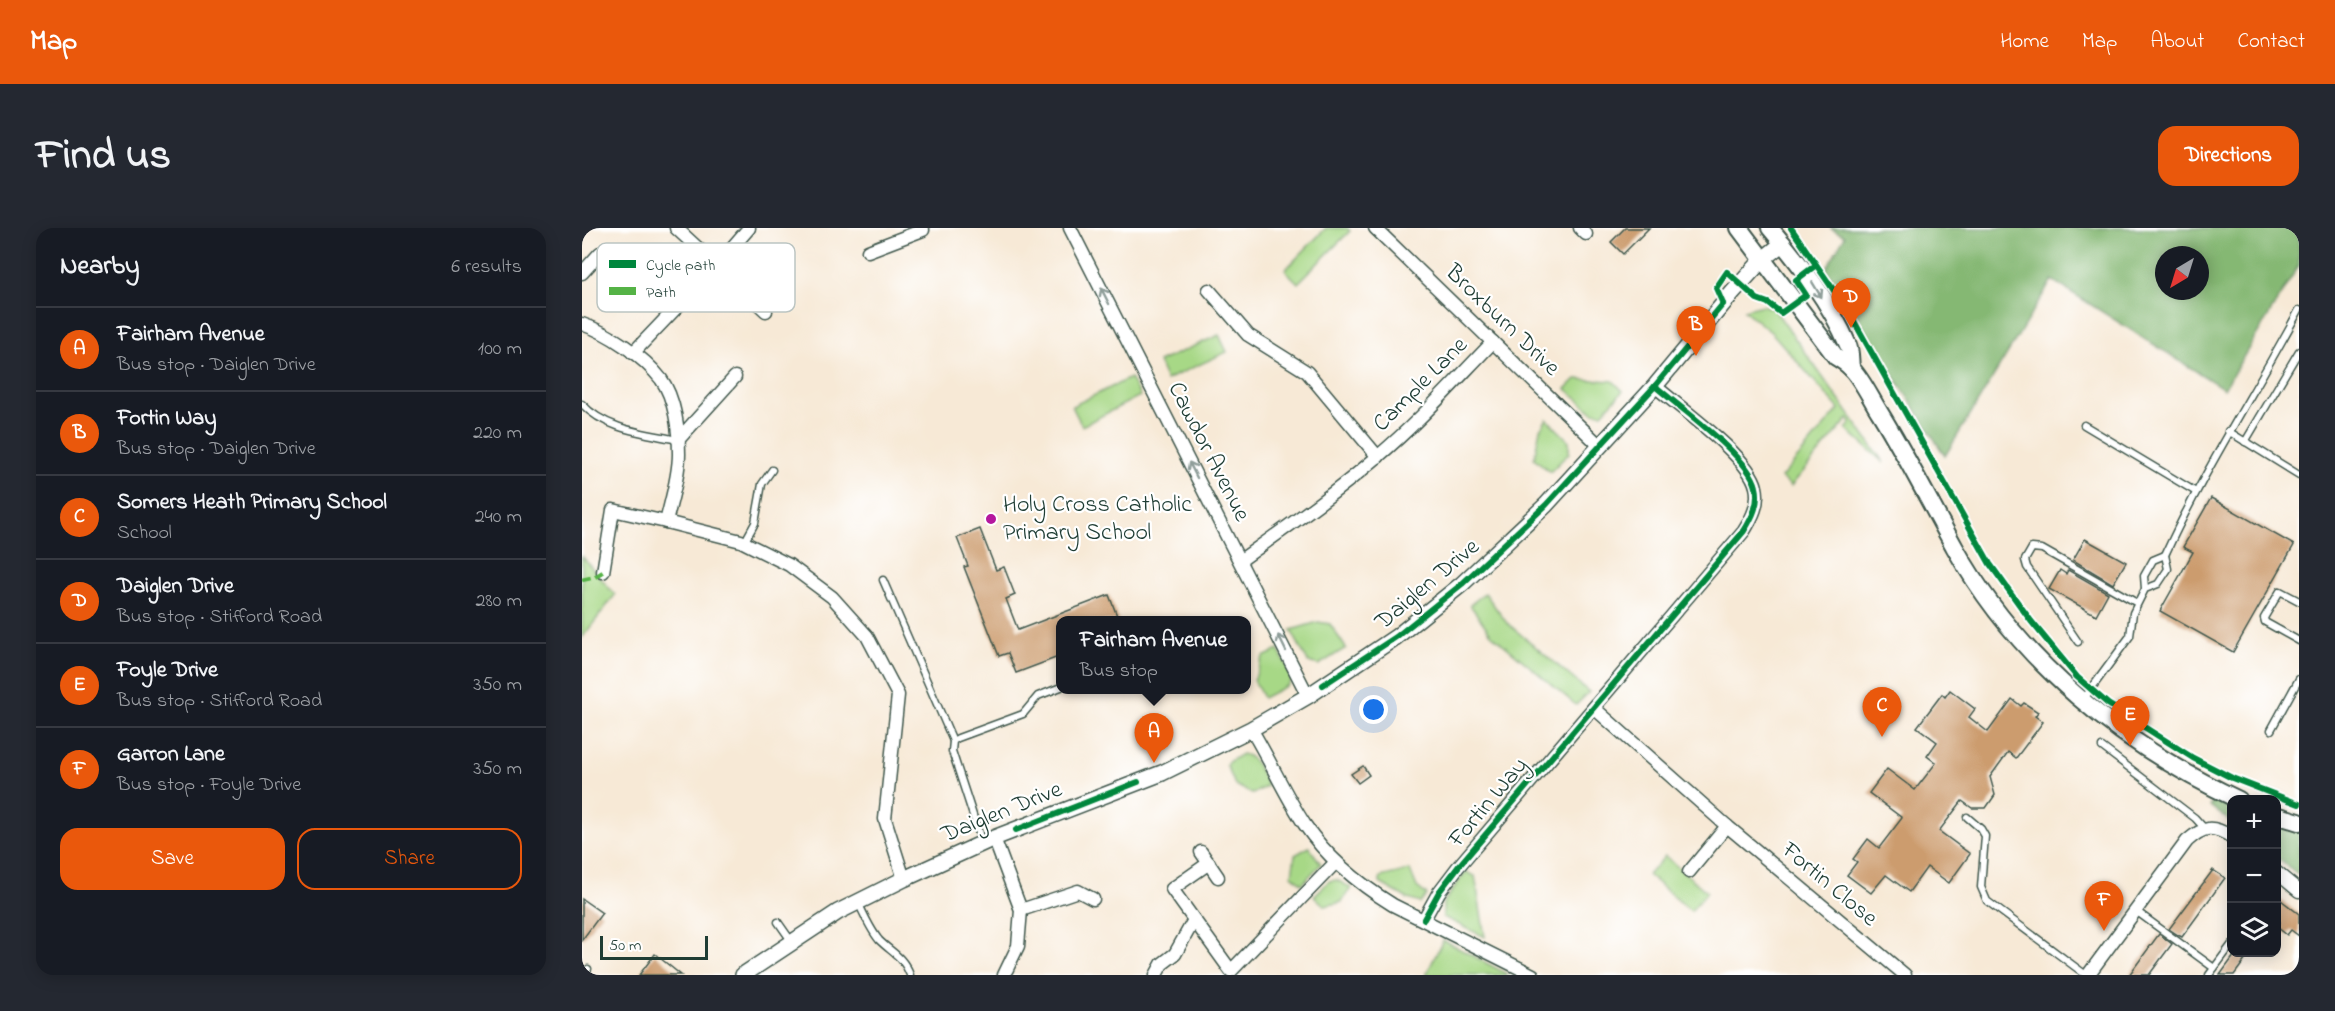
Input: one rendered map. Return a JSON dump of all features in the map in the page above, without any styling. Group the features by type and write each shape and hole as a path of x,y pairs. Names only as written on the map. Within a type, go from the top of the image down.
{"main road":[{"path":"1739,228 1836,357 1851,368 1894,436 1956,550 1978,583 2023,641 2082,701 2111,725 2157,756 2228,795"},
{"path":"1770,228 1807,272 1849,347 1851,368"},
{"path":"2281,816 2299,822"}],"street":[{"path":"676,228 693,243"},
{"path":"736,243 749,228"},
{"path":"889,228 894,241"},
{"name":"Cawdor Avenue","path":"1070,228 1241,560 1308,696"},
{"name":"Broxburn Drive","path":"1375,228 1599,445"},
{"path":"868,251 923,231"},
{"name":"Daiglen Drive","path":"742,975 838,912 904,879 988,841 1162,772 1251,729 1308,696 1396,637 1462,584 1546,505 1654,386 1763,259 1783,243"},
{"path":"582,273 597,256"},
{"name":"Cample Lane","path":"1209,290 1248,335 1306,372 1378,457"},
{"path":"633,352 671,312"},
{"path":"582,324 601,330 633,352 661,379 676,414 680,456 666,522"},
{"name":"Cample Lane","path":"1241,560 1319,504 1378,457 1437,401 1493,342"},
{"path":"678,440 735,377"},
{"name":"Fortin Way","path":"1424,919 1438,892 1458,867 1744,531 1755,513 1756,488 1749,471 1737,456 1654,386"},
{"path":"603,572 614,510 744,543 789,565 832,597 867,636 898,695 885,819 904,879"},
{"name":"Fortin Close","path":"1594,708 1727,826 1905,975"},
{"path":"1251,729 1304,825 1336,862 1373,892 1533,975"},
{"path":"1689,872 1727,826"},
{"path":"2087,975 2187,841 2198,831 2205,829 2214,828 2227,834"},
{"path":"988,841 1021,910 1018,946 1004,975"},
{"path":"1202,852 1218,877"},
{"path":"1209,863 1172,889 1234,973 1336,862"},
{"path":"2281,875 2299,891"},
{"path":"1021,910 1078,891 1093,899"},
{"path":"1156,975 1162,964 1175,954 1194,920"}],"lane":[{"path":"2145,589 2158,584 2168,569 2165,555 2196,492 2228,431 2299,310"},
{"path":"2246,442 2299,351"},
{"path":"583,408 622,429 678,440"},
{"path":"2084,425 2196,492"},
{"path":"2228,431 2299,475"},
{"path":"744,543 755,523 762,484 772,470"},
{"path":"2078,642 2027,567 2025,560 2032,548 2042,549 2137,603"},
{"path":"2082,701 2130,636 2133,613 2145,589 2144,576 2152,560 2165,555"},
{"path":"883,580 953,741 952,751 988,841"},
{"path":"2299,601 2280,591 2264,620 2299,641"},
{"path":"2271,730 2299,679"},
{"path":"953,741 1023,714 1038,696 1056,689"},
{"path":"2102,747 2195,818 2205,829"},
{"path":"1967,818 1981,829 1985,836 1981,887 1987,900 2087,975"},
{"path":"858,902 867,922 879,939 904,961 910,975"},
{"path":"2136,911 2214,968"},
{"path":"778,922 792,942"},
{"path":"2209,975 2227,951"}],"green space":[{"path":"1326,228 1347,228 1350,231 1298,283 1285,270"},
{"path":"1830,228 2299,228 2299,265 2224,389 2052,280 1945,456 1826,269 1845,236"},
{"path":"1762,305 1774,309 1884,463 1846,429 1851,423 1848,419 1791,486 1781,478 1839,409 1772,333 1744,310"},
{"path":"1219,335 1227,352 1166,380 1158,362"},
{"path":"1130,378 1140,396 1082,426 1072,406"},
{"path":"1576,379 1613,381 1623,391 1602,413 1593,412 1566,389"},
{"path":"1547,419 1569,441 1569,453 1550,472 1534,458 1540,429"},
{"path":"582,556 615,595 582,638"},
{"path":"1485,593 1506,622 1589,692 1576,705 1491,634 1470,605"},
{"path":"1318,622 1330,624 1346,648 1319,665 1308,662 1291,630"},
{"path":"1278,650 1293,676 1288,685 1263,698 1254,680 1263,657"},
{"path":"1242,754 1251,758 1267,786 1253,794 1235,785 1227,766 1228,762"},
{"path":"2215,798 2227,804 2227,819 2210,806"},
{"path":"2281,826 2299,831 2299,875 2281,861"},
{"path":"1309,847 1321,864 1302,884 1292,875 1295,855"},
{"path":"1665,856 1707,892 1691,911 1648,875"},
{"path":"1410,870 1417,887 1427,895 1420,903 1380,883 1380,877"},
{"path":"1466,872 1475,876 1485,937 1443,917 1443,903"},
{"path":"1337,880 1351,888 1342,902 1325,906 1314,896 1329,881"},
{"path":"1443,940 1509,975 1426,975"}],"building":[{"path":"1625,228 1649,228 1623,254 1611,242"},
{"path":"2211,498 2294,545 2233,652 2160,611 2193,552 2183,547"},
{"path":"980,529 996,570 1004,567 1015,595 1006,599 1018,630 1109,595 1117,616 1056,616 1056,658 1016,673 1008,653 999,656 964,567 968,566 957,538"},
{"path":"2085,539 2126,562 2113,584 2073,560"},
{"path":"2060,570 2066,574 2068,570 2108,593 2096,615 2049,589"},
{"path":"1950,690 1975,709 1969,717 1988,732 2012,699 2021,706 2024,703 2038,712 2035,716 2043,722 2016,758 2008,752 1990,777 1995,795 1986,808 1972,808 1962,801 1939,831 1970,854 1949,883 1927,867 1909,892 1886,875 1871,893 1847,875 1857,862 1853,859 1868,839 1879,848 1902,818 1869,793 1887,769 1915,790 1936,763 1927,756 1937,742 1917,727 1942,694 1945,697"},
{"path":"1363,766 1369,775 1358,783 1351,774"},
{"path":"2213,870 2225,878 2182,937 2178,935 2169,929"},
{"path":"582,899 602,913 582,940"},
{"path":"2281,900 2299,914 2299,936 2291,930 2287,935 2281,930"},
{"path":"2159,934 2172,944 2149,975 2129,975"},
{"path":"655,954 681,975 639,975"},
{"path":"2233,957 2247,957 2234,975 2220,975"}],"marked path":[{"path":"582,580 595,577 603,572"}],"cycle path":[{"path":"1791,228 1850,314 1990,564 2031,621 2077,677 2108,704 2193,758 2232,778 2299,804"},
{"path":"1723,304 1716,288 1727,272 1757,299 1768,303 1781,313 1806,295 1796,280 1816,265"},
{"path":"1323,685 1396,637 1462,584 1546,505 1655,386 1723,304"},
{"path":"1424,919 1439,892 1458,867 1744,531 1752,516 1757,499 1756,487 1741,461 1712,433 1655,386"},
{"path":"1016,830 1138,782"}],"place":[{"name":"Daiglen Drive","path":"1851,328"},
{"name":"Fortin Way","path":"1696,356"},
{"name":"Holy Cross Catholic Primary School","path":"991,519"},
{"name":"Somers Heath Primary School","path":"1882,737"},
{"name":"Foyle Drive","path":"2130,746"},
{"name":"Fairham Avenue","path":"1154,763"},
{"name":"Garron Lane","path":"2104,931"}]}
